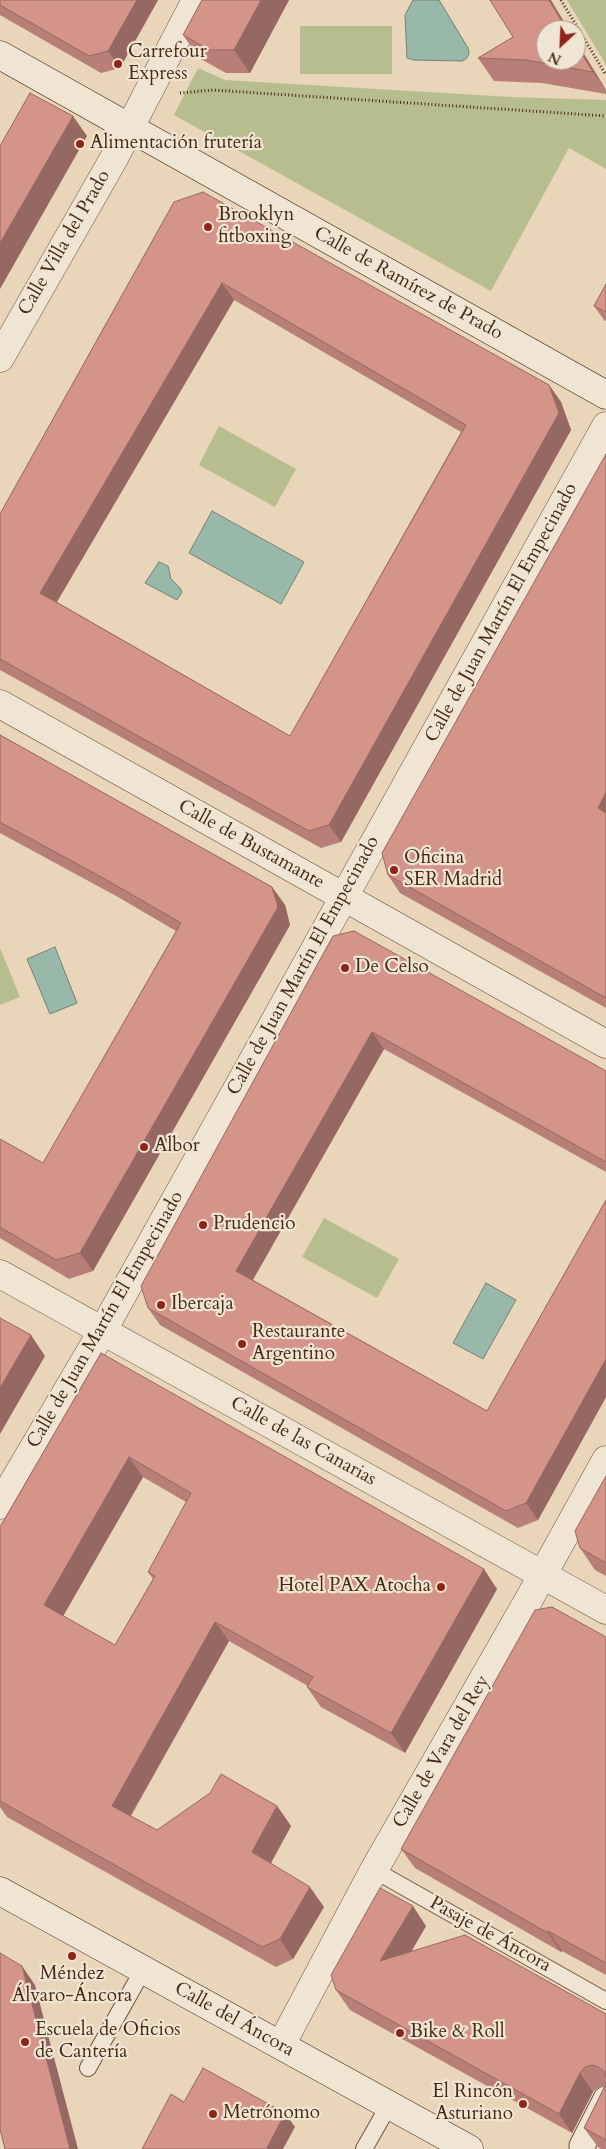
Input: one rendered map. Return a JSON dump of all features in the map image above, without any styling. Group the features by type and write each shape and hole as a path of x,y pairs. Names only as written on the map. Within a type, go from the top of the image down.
{"street":[{"name":"Calle Villa del Prado","path":"0,358 130,127 196,0"},
{"name":"Calle de Ramírez de Prado","path":"0,55 606,395"},
{"name":"Calle de Juan Martín El Empecinado","path":"0,1505 102,1330 606,426"},
{"name":"Calle de Bustamante","path":"0,704 606,1044"},
{"name":"Calle de las Canarias","path":"0,1274 606,1610"},
{"name":"Calle de Vara del Rey","path":"281,2045 374,1870 606,1460"},
{"name":"Calle del Áncora","path":"0,1891 468,2149"},
{"path":"582,2146 606,2099"}],"lane":[{"name":"Pasaje de Áncora","path":"374,1870 606,2001"},
{"path":"88,2068 143,1970"},
{"path":"364,2149 389,2105"}],"path":[{"path":"561,0 606,75"},
{"path":"146,96 213,90 606,116"}],"green space":[{"path":"567,0 606,0 606,65 586,31 586,20 579,20"},
{"path":"300,26 392,26 392,74 300,74"},
{"path":"198,68 225,80 511,97 606,100 606,169 569,148 491,291 174,115"},
{"path":"219,426 296,469 275,507 199,465"},
{"path":"0,948 20,997 0,1005"},
{"path":"324,1218 399,1259 377,1298 302,1257"}],"shaded area":[{"path":"413,0 439,0 468,48 469,54 466,59 462,61 414,60 407,58 405,15"},
{"path":"212,511 304,562 281,604 189,553"},
{"path":"159,562 168,566 171,579 182,592 177,600 145,583"},
{"path":"55,947 77,1003 50,1014 27,959"},
{"path":"486,1283 516,1300 483,1359 453,1343"}],"building":[{"path":"0,0 137,0 108,51 89,56 0,5"},
{"path":"202,0 261,0 234,50 210,50 183,35"},
{"path":"490,0 549,0 561,20 536,20 536,62 478,58 513,37"},
{"path":"586,60 593,72 582,70 586,70"},
{"path":"30,93 73,116 0,243 0,146"},
{"path":"203,192 549,385 559,413 329,825 309,831 0,659 0,514 174,202","holes":["222,283 466,425 290,736 40,593"]},
{"path":"606,284 606,312 594,306"},
{"path":"606,454 606,792 598,808 606,813 606,998 388,875 382,853"},
{"path":"0,735 272,887 278,907 80,1253 56,1260 0,1227 0,1139 43,1163 181,923 0,822"},
{"path":"354,931 606,1071 606,1162 372,1032 236,1271 487,1411 606,1200 606,1359 526,1503 506,1511 148,1308 141,1286 333,936"},
{"path":"0,1318 31,1335 0,1388"},
{"path":"101,1353 484,1569 391,1733 307,1687 313,1677 215,1622 112,1806 157,1830 210,1793 221,1774 277,1806 252,1852 310,1887 280,1939 262,1947 0,1801 0,1527","holes":["129,1457 191,1493 148,1572 155,1576 115,1645 44,1605"]},
{"path":"606,1476 606,1563 580,1548 575,1531"},
{"path":"552,1607 606,1637 606,1963 548,1931 548,1933 401,1849 535,1610"},
{"path":"380,1888 413,1906 380,1961 465,1935 606,2014 606,2077 605,2072 598,2067 592,2065 585,2067 559,2114 336,1990 331,1975"},
{"name":"Escuela de Oficios de Cantería","path":"0,1953 22,1966 70,2149 5,2149 0,2129"},
{"path":"203,2068 285,2113 267,2148 270,2149 142,2149 171,2094 184,2102"},
{"path":"606,2082 606,2140 584,2128"}],"place":[{"name":"Carrefour Express","path":"118,64"},
{"name":"Alimentación frutería","path":"80,144"},
{"name":"Brooklyn fitboxing","path":"208,227"},
{"name":"Oficina SER Madrid","path":"394,870"},
{"name":"De Celso","path":"345,968"},
{"name":"Albor","path":"144,1147"},
{"name":"Prudencio","path":"203,1225"},
{"name":"Ibercaja","path":"161,1305"},
{"name":"Restaurante Argentino","path":"242,1344"},
{"name":"Hotel PAX Atocha","path":"441,1587"},
{"name":"Méndez Álvaro-Áncora","path":"72,1956"},
{"name":"Bike & Roll","path":"400,2033"},
{"name":"Escuela de Oficios de Cantería","path":"25,2042"},
{"name":"El Rincón Asturiano","path":"523,2104"},
{"name":"Metrónomo","path":"213,2114"}]}
